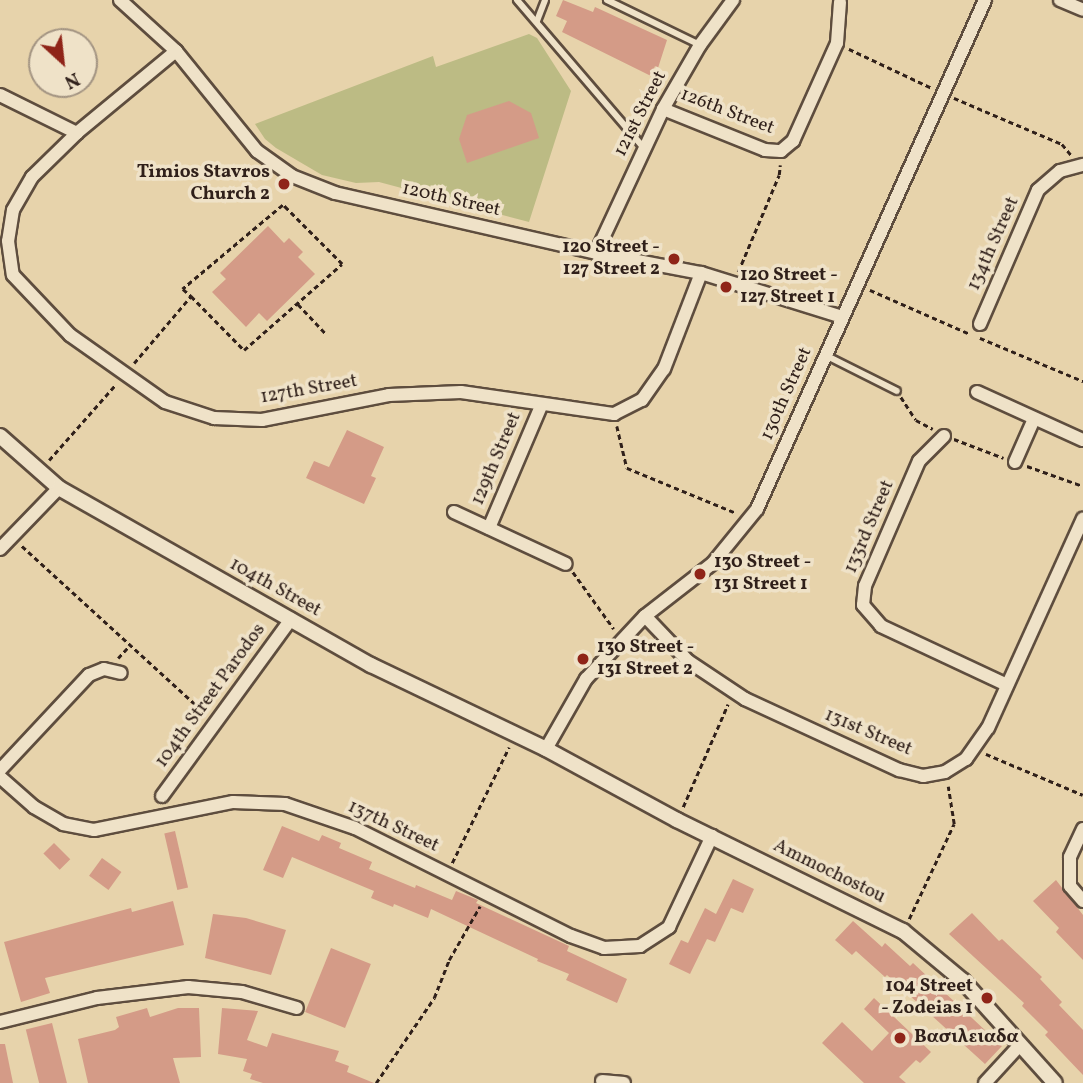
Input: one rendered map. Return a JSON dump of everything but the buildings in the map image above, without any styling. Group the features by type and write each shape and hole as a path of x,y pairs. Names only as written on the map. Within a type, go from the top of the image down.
{"street":[{"name":"120th Street","path":"120,0 176,51 257,151 292,176 335,193 596,253 701,273 842,317"},
{"name":"121st Street","path":"596,253 643,147 663,109 700,45 733,0"},
{"name":"130th Street","path":"546,750 586,679 645,616 713,563 757,509 985,0"},
{"path":"1060,0 1083,10"},
{"name":"126th Street","path":"663,109 765,150 781,151 793,141 836,43 840,2"},
{"name":"127th Street","path":"176,51 77,133 32,177 13,210 8,241 13,275 69,335 165,402 214,418 262,420 389,395 461,392 541,406 614,414"},
{"path":"0,95 77,133"},
{"name":"134th Street","path":"980,324 1038,190 1060,171 1081,164"},
{"path":"614,414 642,400 664,369 701,273"},
{"path":"977,392 1083,440"},
{"name":"129th Street","path":"489,528 541,406"},
{"path":"1015,462 1034,419"},
{"name":"104th Street","path":"0,436 59,488 371,665 546,750"},
{"name":"133rd Street","path":"944,436 919,461 865,586 863,605 881,626 1007,685"},
{"path":"0,550 59,488"},
{"name":"129th Street","path":"454,512 566,564"},
{"path":"945,772 966,759 988,728 1083,519"},
{"name":"131st Street","path":"645,616 688,661 733,692 899,770 922,776 945,772"},
{"name":"104th Street Parodos","path":"162,796 291,620"},
{"path":"0,770 89,675 107,670 121,673"},
{"name":"Ammochostou","path":"546,750 677,821 903,931 963,981 1055,1083"},
{"name":"137th Street","path":"0,777 34,807 63,824 94,830 233,802 285,804 355,828 571,936 604,948 640,946 669,927 712,836"},
{"path":"1083,829 1070,857 1070,886 1083,901"},
{"path":"0,1022 97,998 188,987 242,992 297,1008"},
{"path":"985,1083 1020,1045"},
{"path":"602,1081 624,1083"}],"lane":[{"path":"517,0 643,147"},
{"path":"537,21 545,0"},
{"path":"607,0 700,45"},
{"path":"825,355 897,391"}],"path":[{"path":"836,43 1062,144 1081,164"},
{"path":"734,283 779,174 781,151"},
{"path":"283,205 342,264 244,350 191,296 183,289 283,205"},
{"path":"40,471 191,296"},
{"path":"297,303 327,335"},
{"path":"897,391 916,420 944,436 1083,486"},
{"path":"614,414 627,468 749,519"},
{"path":"12,537 215,723"},
{"path":"566,564 622,640"},
{"path":"107,670 130,645"},
{"path":"677,821 733,692"},
{"path":"446,874 515,734"},
{"path":"974,748 1083,795"},
{"path":"903,931 954,824 945,772"},
{"path":"376,1083 434,998 449,960 487,894"}],"shaded area":[{"path":"529,34 537,38 571,91 529,222 379,182 356,183 322,175 276,148 265,139 255,124 433,56 436,67"}],"place":[{"name":"Timios Stavros Church 2","path":"284,184"},
{"name":"120 Street - 127 Street 2","path":"674,259"},
{"name":"120 Street - 127 Street 1","path":"726,287"},
{"name":"130 Street - 131 Street 1","path":"700,574"},
{"name":"130 Street - 131 Street 2","path":"583,659"},
{"name":"104 Street - Zodeias 1","path":"987,998"},
{"name":"Βασιλειαδα","path":"900,1038"}]}
